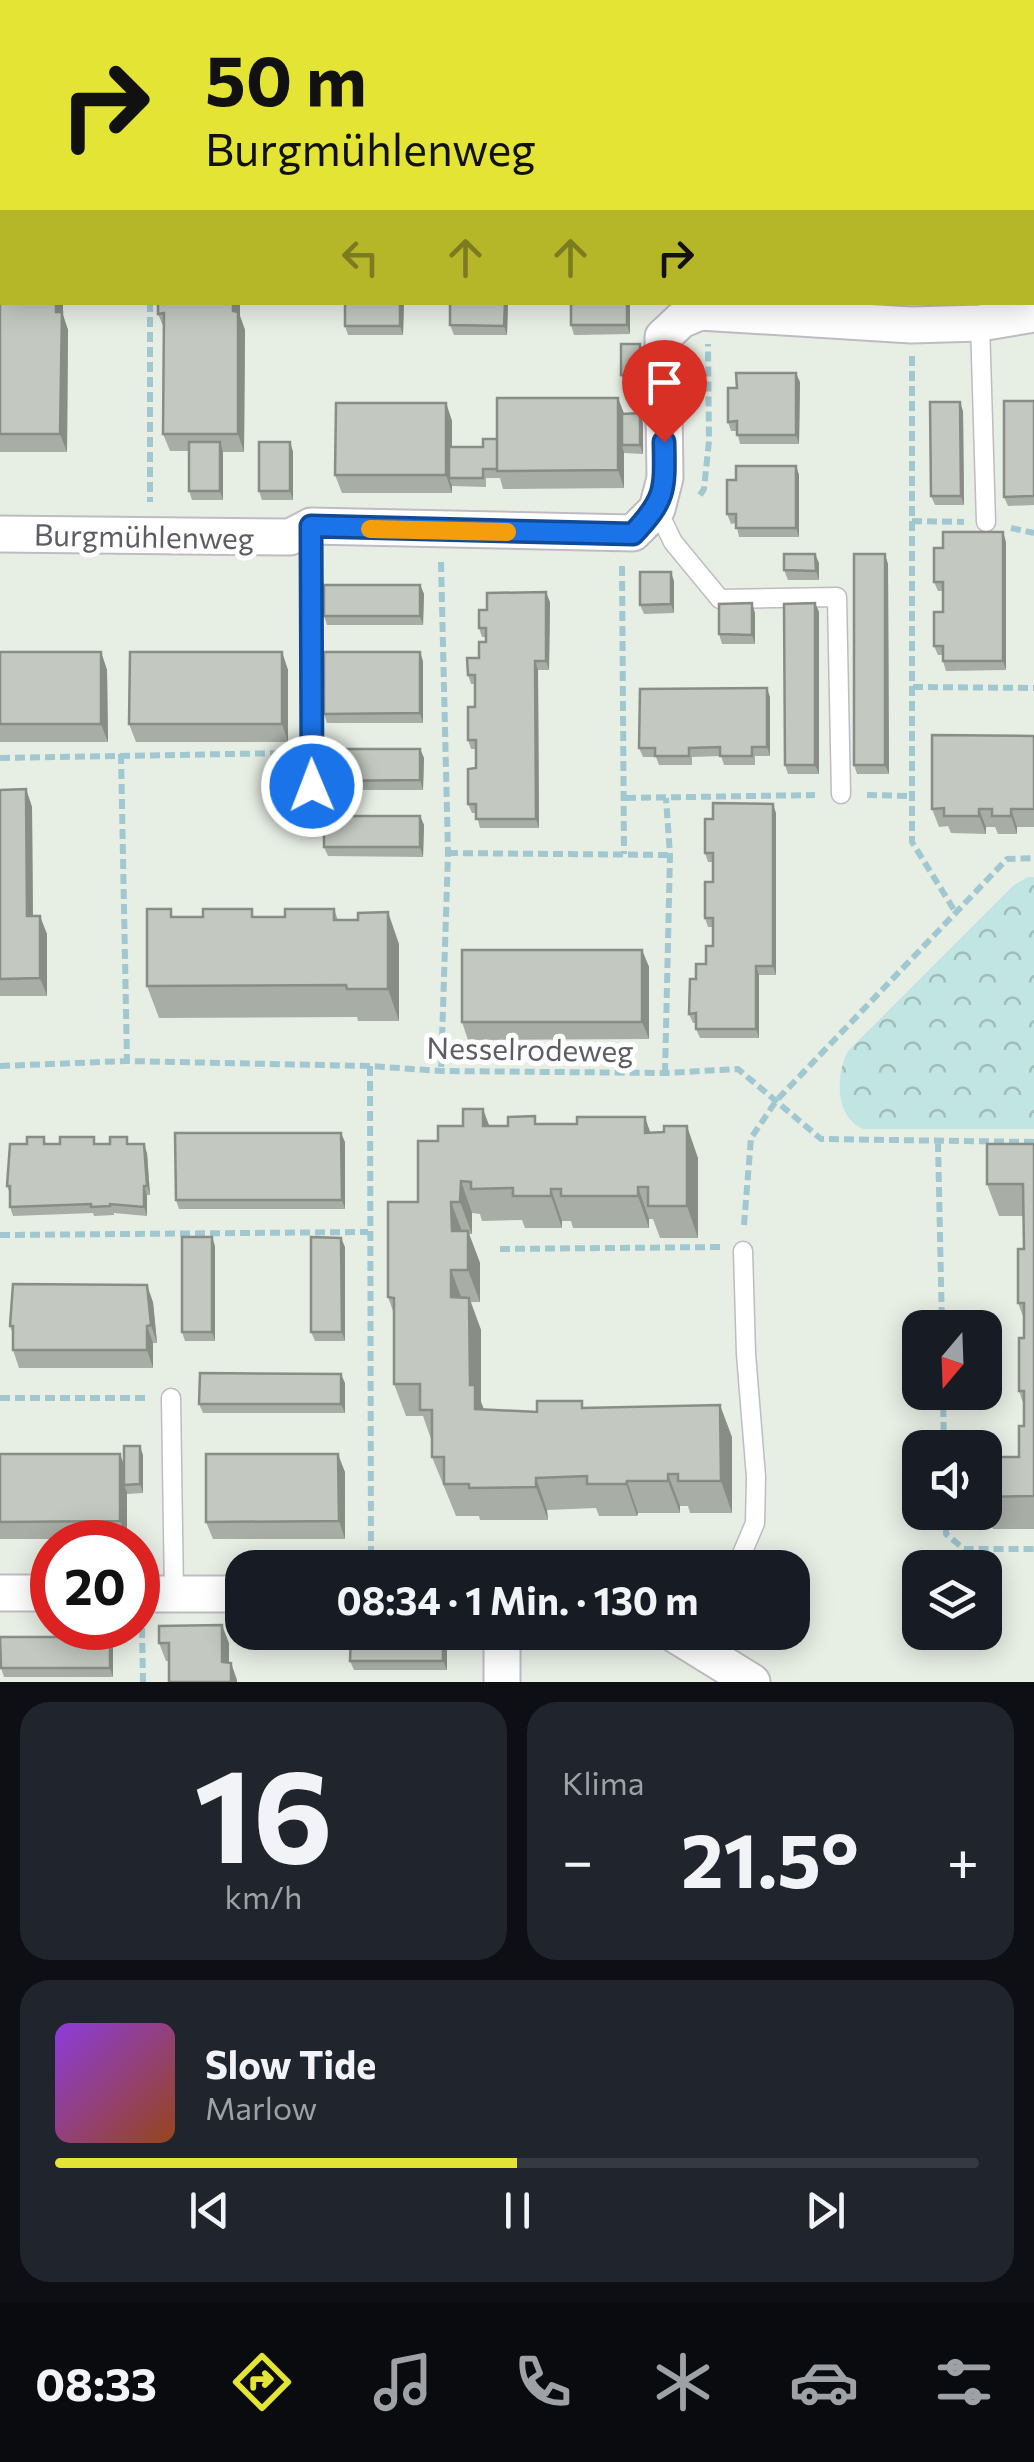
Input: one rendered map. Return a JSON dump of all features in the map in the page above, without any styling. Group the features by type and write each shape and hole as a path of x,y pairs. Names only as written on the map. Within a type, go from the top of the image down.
{"street":[{"path":"657,508 665,478 664,337 700,307 912,325 980,324 1034,314"},
{"name":"Burgmühlenweg","path":"0,534 290,537 311,526 633,534 657,508"},
{"path":"0,1592 30,1593"},
{"path":"160,1594 225,1594"},
{"path":"502,1650 502,1682"},
{"path":"706,1650 752,1682"}],"lane":[{"path":"980,324 986,522"},
{"path":"657,508 673,542 720,598 838,597 842,794"},
{"path":"311,526 312,786"},
{"path":"743,1249 756,1477 755,1523 744,1550"},
{"path":"159,1520 171,1398"}],"path":[{"path":"150,305 150,534"},
{"path":"912,325 912,842 956,913"},
{"path":"441,531 448,854 441,1071"},
{"path":"622,564 624,854"},
{"path":"913,687 1034,688"},
{"path":"0,758 312,752"},
{"path":"121,754 127,1062"},
{"path":"626,798 911,796"},
{"path":"665,1073 670,855 666,798"},
{"path":"448,854 670,855"},
{"path":"500,1249 743,1249 750,1138 776,1101 1007,858 1034,858"},
{"name":"Nesselrodeweg","path":"0,1066 127,1062 441,1071 738,1070 821,1139 1034,1142"},
{"path":"370,1066 371,1550"},
{"path":"938,1142 942,1310"},
{"path":"0,1235 368,1232"},
{"path":"0,1398 171,1398"},
{"path":"946,1530 964,1549 1034,1549"},
{"path":"143,1682 146,1650"}],"green space":[{"path":"1034,877 1034,1129 864,1129 854,1124 840,1095 841,1072 848,1051 1014,885"}],"building":[{"path":"0,305 56,305 56,312 62,312 60,434 0,434"},
{"path":"158,305 233,305 233,311 238,312 238,434 163,434 164,313 158,314"},
{"path":"345,305 400,305 400,326 345,326"},
{"path":"450,305 505,305 504,326 450,325"},
{"path":"571,305 627,305 627,325 571,325"},
{"path":"621,344 640,344 640,375 621,375"},
{"path":"736,373 796,373 796,435 737,435 737,421 728,422 728,388 737,388"},
{"path":"497,398 618,398 618,470 497,471"},
{"path":"1004,401 1034,401 1034,496 1004,497"},
{"path":"930,402 960,402 961,496 931,496"},
{"path":"336,403 446,403 446,475 335,475"},
{"path":"640,413 640,445 622,445 622,414"},
{"path":"483,439 497,439 497,469 483,469 483,478 449,478 449,447 483,447"},
{"path":"189,442 220,442 220,491 189,491"},
{"path":"259,442 290,442 290,491 259,491"},
{"path":"736,466 796,466 796,528 736,528 736,514 727,514 727,480 736,480"},
{"path":"943,532 1003,532 1003,661 943,661 943,646 934,646 934,612 943,612 943,582 934,582 934,548 943,548"},
{"path":"784,554 815,554 816,571 784,570"},
{"path":"854,554 885,554 885,765 854,765"},
{"path":"640,572 671,572 671,604 640,605"},
{"path":"324,585 420,585 420,616 324,616"},
{"path":"546,592 546,661 535,661 536,819 476,819 476,804 468,804 468,769 476,768 476,740 468,740 468,707 475,707 475,675 468,675 467,658 479,658 479,642 486,642 486,628 479,628 479,610 487,610 487,593"},
{"path":"752,603 752,635 719,634 719,604"},
{"path":"815,603 815,765 785,765 784,604"},
{"path":"0,652 101,652 101,724 0,724"},
{"path":"130,652 282,652 282,724 129,724"},
{"path":"324,652 420,652 420,713 324,714"},
{"path":"767,688 767,747 752,747 752,756 720,756 720,747 689,748 689,756 655,756 655,748 639,748 640,689"},
{"path":"932,735 1034,736 1034,809 1011,809 1011,816 992,816 992,809 979,809 979,816 944,816 944,808 932,809"},
{"path":"324,749 420,749 420,780 324,781"},
{"path":"26,789 27,916 40,916 40,978 0,979 0,790"},
{"path":"713,803 773,804 773,966 756,966 756,1029 696,1029 696,1013 689,1014 690,979 696,979 696,964 706,964 706,946 713,946 713,918 705,918 705,882 713,882 713,853 705,853 705,819 713,819"},
{"path":"324,816 420,816 420,847 324,847"},
{"path":"147,909 171,909 171,917 203,917 203,909 252,909 252,917 285,917 285,909 334,909 334,920 358,920 358,913 388,912 388,989 347,989 346,985 147,986"},
{"path":"462,950 642,950 642,1022 462,1022"},
{"path":"463,1109 483,1109 483,1126 508,1126 508,1117 535,1116 535,1124 577,1124 577,1117 645,1117 645,1133 664,1132 664,1126 687,1126 687,1206 648,1206 648,1187 638,1187 638,1196 561,1196 561,1189 551,1189 551,1196 513,1196 513,1188 471,1189 471,1182 461,1181 460,1202 451,1202 452,1231 468,1231 468,1270 451,1270 451,1297 469,1298 470,1385 475,1385 475,1409 537,1412 537,1401 582,1401 582,1408 720,1405 721,1481 678,1481 678,1474 668,1474 668,1481 626,1484 587,1484 587,1476 536,1478 536,1487 469,1488 469,1484 444,1484 444,1457 432,1457 432,1410 420,1410 420,1384 394,1384 394,1298 388,1297 388,1202 418,1202 418,1141 438,1141 438,1126 463,1126"},
{"path":"175,1133 341,1133 342,1200 176,1200"},
{"path":"27,1137 44,1137 44,1144 60,1144 60,1137 94,1137 94,1144 110,1144 110,1137 127,1137 127,1144 144,1144 144,1207 10,1207 10,1144 27,1144"},
{"path":"987,1144 1034,1144 1034,1496 1002,1497 1002,1457 1019,1457 1019,1426 1024,1426 1024,1391 1019,1391 1019,1338 1024,1338 1024,1303 1018,1303 1018,1249 1024,1249 1023,1184 987,1184"},
{"path":"182,1237 212,1237 212,1332 182,1332"},
{"path":"311,1237 341,1238 342,1332 311,1332"},
{"path":"13,1284 147,1285 151,1325 147,1326 147,1350 13,1350"},
{"path":"200,1373 341,1374 341,1404 199,1404"},
{"path":"124,1446 140,1446 140,1484 124,1485"},
{"path":"0,1454 120,1454 120,1520 0,1522"},
{"path":"206,1454 338,1454 339,1521 206,1522"},
{"path":"222,1625 222,1662 231,1663 231,1682 169,1682 169,1643 160,1643 160,1626"},
{"path":"0,1637 30,1637 30,1650 110,1650 110,1668 1,1668"},
{"path":"350,1650 443,1650 443,1661 350,1661"}],"slow traffic":[{"path":"370,529 507,532"}],"route":[{"path":"312,786 311,526 633,534 657,508 665,478 664,442"}]}
